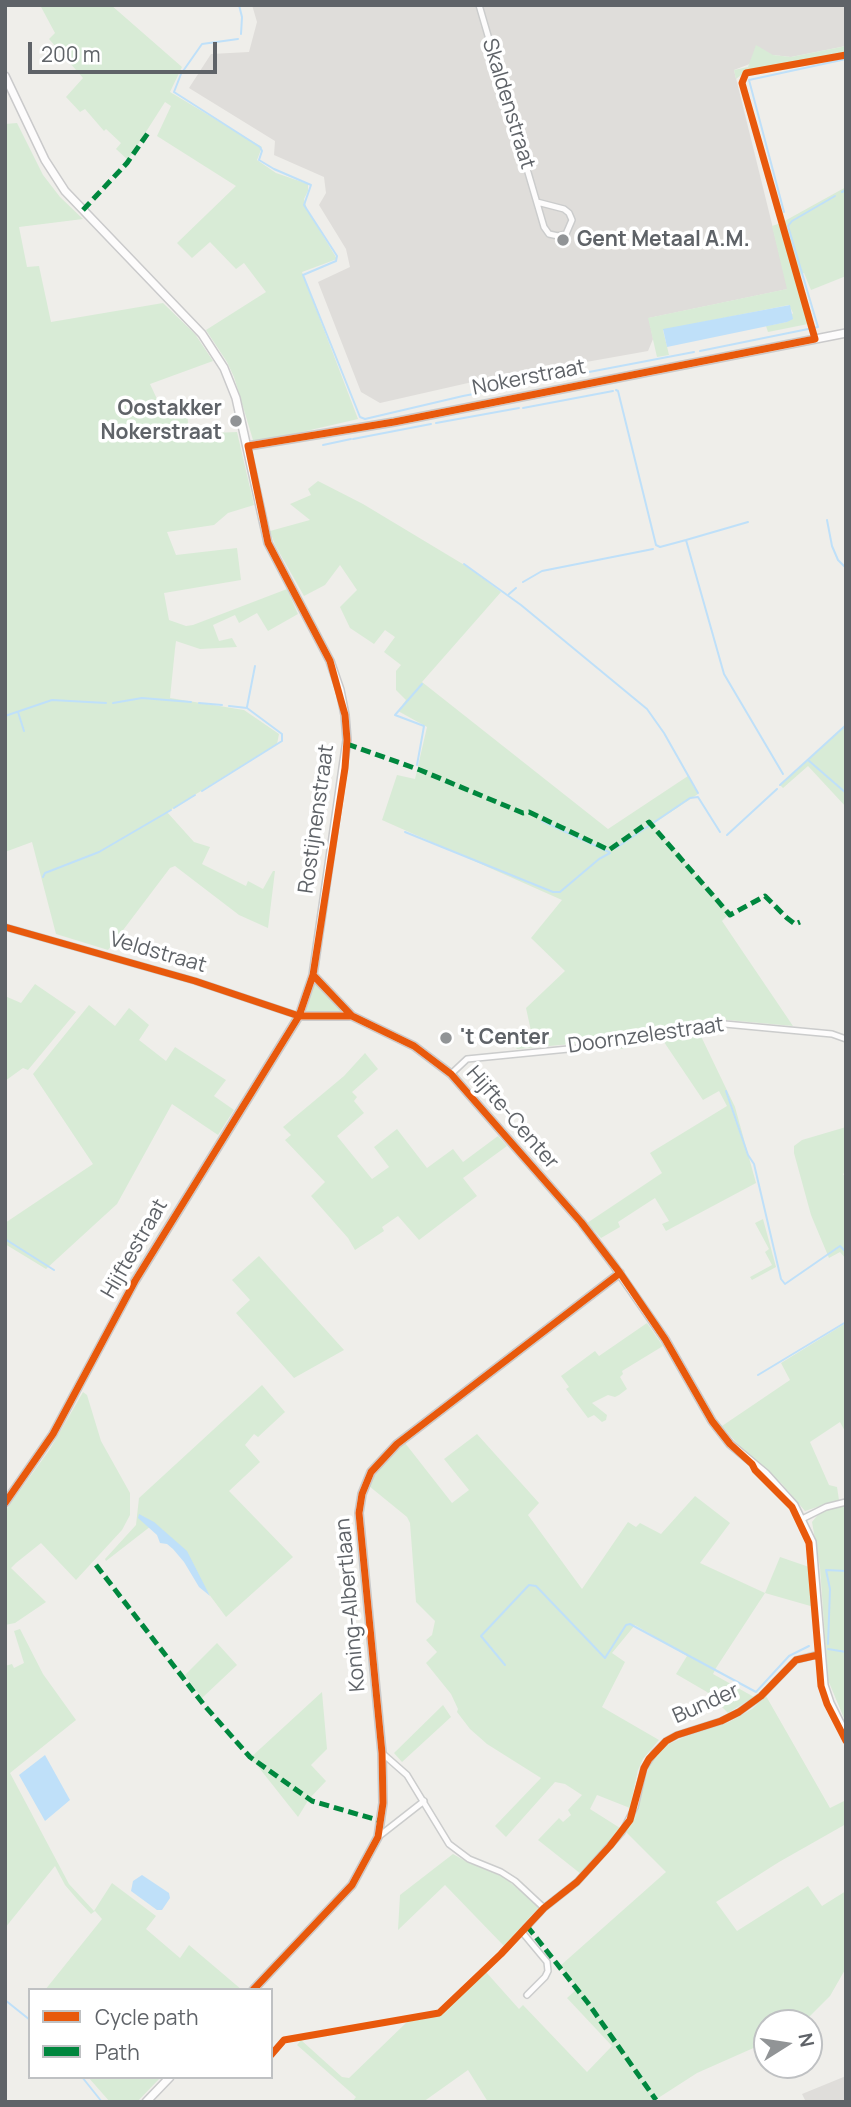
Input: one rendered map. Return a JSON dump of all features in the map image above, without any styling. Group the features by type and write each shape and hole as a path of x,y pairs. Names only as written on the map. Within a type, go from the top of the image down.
{"street":[{"name":"Skaldenstraat","path":"479,5 544,227 549,234 566,234 571,227 569,213 564,209 537,202"},
{"name":"Rostijnenstraat","path":"5,76 45,160 65,191 211,345 229,379 248,446 268,543 330,661 345,715 345,768 313,975 299,1016"},
{"name":"Nokerstraat","path":"248,446 408,419 846,332"},
{"name":"Veldstraat","path":"5,927 195,981 299,1016"},
{"name":"Hijfte-Center","path":"313,975 352,1016 414,1045 451,1074 581,1222 665,1339 712,1421 730,1444 778,1485 802,1519 812,1542 824,1685 846,1735"},
{"name":"Hijfte-Center","path":"299,1016 352,1016"},
{"name":"Hijftestraat","path":"5,1503 53,1434 135,1281 299,1016"},
{"name":"Doornzelestraat","path":"451,1074 467,1059 619,1044 714,1023 832,1034 846,1039"},
{"name":"Koning-Albertlaan","path":"255,1988 352,1885 378,1837 383,1803 382,1753 359,1513 362,1494 371,1472 397,1444 620,1273"},
{"path":"802,1519 825,1507 846,1502"},
{"name":"Bunder","path":"527,1995 548,1971 547,1962 522,1932 544,1908 577,1882 622,1832 635,1807 644,1768 649,1759 666,1741 677,1735 721,1721 739,1712 761,1696 796,1660 820,1654"},
{"path":"382,1753 407,1775 441,1833 457,1851 515,1881 544,1908"},
{"path":"378,1837 424,1801"},
{"path":"146,2102 168,2079"}],"shaded area":[{"path":"252,5 846,5 846,46 791,57 773,55 734,70 788,289 649,318 653,339 648,351 468,383 380,403 361,392 318,282 350,267 346,249 319,205 326,193 324,177 274,155 275,141 189,88 211,54 249,52 257,22"},
{"path":"846,2076 846,2102 806,2102 802,2094"}],"green space":[{"path":"40,5 111,5 182,67 170,92 262,147 257,160 276,173 308,184 304,199 307,209 337,259 302,272 358,419 263,441 253,440 234,377 206,330 266,292 244,263 236,269 210,242 192,258 177,243 236,186 157,136 171,106 165,102 128,160 116,149 121,143 106,129 104,131 85,109 80,112 66,97 83,78 49,39 55,33"},
{"path":"756,45 773,55 791,57 846,46 846,53 745,72 736,79 734,70 748,67"},
{"path":"17,123 43,175 60,197 83,219 19,227 27,267 39,266 51,322 163,303 195,334 213,361 150,384 163,412 187,412 189,434 237,432 254,505 228,513 214,525 167,532 176,555 237,548 241,580 164,593 169,620 186,626 193,625 287,589 298,614 268,631 257,613 239,623 235,615 213,625 219,641 232,638 237,647 200,649 176,641 170,698 244,710 279,734 277,744 167,812 194,842 210,847 202,864 246,886 248,881 263,889 275,871 268,928 239,915 175,866 170,868 108,950 56,934 32,842 5,852 5,124"},
{"path":"846,187 846,276 811,290 804,273 799,275 813,323 768,332 766,326 787,322 793,313 789,305 663,330 669,355 657,357 648,318 787,289 772,226"},
{"path":"318,481 363,504 471,569 501,592 422,682 608,829 688,776 698,794 653,824 730,913 722,921 793,1026 716,1019 626,1039 517,1049 515,1047 512,1034 531,1031 526,1008 565,971 531,938 562,900 382,820 397,775 415,779 427,727 398,711 406,700 396,690 396,671 401,665 384,652 395,637 385,630 374,644 350,628 340,607 357,590 340,565 325,585 304,596 275,545 270,531 310,520 290,504 311,495 308,489"},
{"path":"846,724 846,807 808,766 783,788 780,785"},
{"path":"313,975 352,1016 299,1016"},
{"path":"35,984 76,1012 28,1070 23,1068 5,1081 5,996 21,1003"},
{"path":"89,1005 115,1026 129,1008 149,1025 139,1040 166,1061 175,1047 226,1080 214,1096 234,1110 218,1135 172,1104 117,1204 46,1269 5,1244 5,1223 93,1164 33,1074"},
{"path":"698,1030 735,1107 756,1183 666,1231 662,1224 669,1221 655,1198 618,1222 620,1227 601,1238 587,1223 662,1173 650,1153 727,1106 719,1091 703,1100 664,1042 621,1049 613,1047"},
{"path":"365,1053 378,1069 352,1092 357,1097 354,1101 364,1113 337,1136 372,1179 389,1167 374,1147 397,1129 427,1168 453,1149 463,1162 498,1136 507,1146 463,1178 477,1196 419,1240 398,1216 382,1227 384,1231 355,1250 348,1238 311,1196 325,1182 285,1140 291,1135 283,1127 344,1076"},
{"path":"846,1127 846,1172 843,1174 846,1178 846,1259 840,1252 829,1258 811,1215 794,1146 802,1140"},
{"path":"763,1219 776,1267 752,1280 750,1277 772,1265 765,1252 769,1249 755,1223"},
{"path":"259,1256 344,1350 294,1378 236,1313 250,1300 232,1280"},
{"path":"647,1323 663,1346 622,1371 620,1377 627,1389 615,1397 608,1395 592,1403 607,1415 606,1420 602,1422 594,1415 588,1418 566,1389 569,1387 561,1376 595,1351 599,1356"},
{"path":"846,1323 846,1433 840,1422 810,1442 829,1485 837,1487 839,1500 805,1511 782,1484 741,1448 722,1426 790,1380 781,1363"},
{"path":"262,1385 285,1412 258,1437 254,1434 245,1445 260,1462 229,1491 293,1557 226,1617 179,1554 151,1526 106,1561 136,1525 139,1498"},
{"path":"83,1392 87,1395 101,1441 130,1493 130,1515 122,1530 76,1580 41,1543 16,1563 11,1568 46,1602 15,1623 5,1625 5,1511 50,1449"},
{"path":"477,1434 539,1503 528,1515 582,1589 628,1522 636,1527 640,1523 661,1534 695,1496 730,1523 700,1563 765,1593 713,1674 754,1697 728,1713 707,1692 676,1674 687,1656 635,1625 612,1653 625,1662 602,1707 659,1740 643,1759 638,1770 630,1808 597,1795 590,1809 620,1828 581,1874 538,1840 559,1818 563,1822 571,1815 568,1810 582,1795 565,1784 555,1782 506,1837 495,1826 541,1778 487,1744 470,1729 457,1712 451,1694 426,1663 437,1652 426,1640 432,1635 435,1621 416,1602 410,1523 407,1517 369,1486 376,1472 405,1443 452,1503 469,1490 444,1459"},
{"path":"846,1504 846,1723 828,1680 820,1568 812,1522 820,1512"},
{"path":"780,1557 812,1568 814,1607 765,1593"},
{"path":"20,1629 43,1674 76,1720 10,1773 69,1884 94,1911 112,1883 156,1916 146,1929 180,1958 189,1945 240,1988 47,1988 102,1919 95,1911 91,1914 77,1899 65,1885 55,1866 5,1928 5,1666 12,1664 14,1668 24,1663 14,1631"},
{"path":"217,1643 237,1665 202,1698 185,1675"},
{"path":"322,1692 327,1749 311,1765 326,1781 309,1799 298,1817 256,1764 249,1759"},
{"path":"766,1696 830,1808 846,1800 846,1824 716,1902 737,1931 808,1886 822,1906 846,1891 846,1968 830,1996 817,2009 753,2009 753,2048 697,2073 652,2102 488,2102 468,2070 423,2102 352,2102 356,2097 297,2045 301,2040 342,2077 349,2078 407,2022 438,2016 486,1972 519,2009 523,2005 587,2072 612,2046 567,1998 578,1988 560,1966 666,1872 626,1832 637,1811 650,1762 667,1745 729,1722 752,1709"},
{"path":"443,1705 451,1717 402,1762 394,1753"},
{"path":"453,1854 504,1877 539,1907 504,1946 445,1885 398,1930 400,1895"},
{"path":"90,2079 159,2079 137,2102 110,2102"}],"water":[{"path":"790,305 793,319 787,322 667,347 663,329"},
{"path":"139,1514 154,1522 187,1551 210,1596 199,1587 173,1549 160,1543 157,1535 138,1518"},
{"path":"45,1755 70,1800 45,1821 19,1775"},
{"path":"142,1875 169,1893 170,1898 162,1910 157,1910 131,1891 133,1881"}],"waterway":[{"path":"239,5 242,17 241,34"},
{"path":"238,39 202,44 181,74 174,92 260,147 262,151 259,160 311,185 304,205 337,256 336,261 303,275 360,417 365,419 463,396 694,352"},
{"path":"784,212 749,80 846,59"},
{"path":"842,192 846,190"},
{"path":"700,351 818,327 788,226 835,196"},
{"path":"616,390 656,545 660,547 686,540 724,674 783,774"},
{"path":"523,408 613,391"},
{"path":"436,423 519,408"},
{"path":"353,439 431,424"},
{"path":"323,445 351,439"},
{"path":"827,520 832,546 838,560 846,568"},
{"path":"686,540 748,522"},
{"path":"523,582 542,571 653,549"},
{"path":"464,564 521,605 647,709 698,793"},
{"path":"509,594 516,588"},
{"path":"247,707 255,666"},
{"path":"417,765 424,726 395,715 422,684"},
{"path":"113,703 142,698 191,702"},
{"path":"5,716 52,700 106,703"},
{"path":"199,703 222,705"},
{"path":"202,791 282,741 282,734 247,708 229,706"},
{"path":"18,712 24,731"},
{"path":"780,785 846,725"},
{"path":"808,760 846,793"},
{"path":"727,835 777,789"},
{"path":"174,808 195,795"},
{"path":"616,848 690,798 698,797 720,832"},
{"path":"43,877 45,873 99,852 171,810"},
{"path":"542,821 609,852"},
{"path":"405,832 553,892 560,892 610,853"},
{"path":"726,1091 748,1155 754,1164 781,1279 785,1284 840,1246 846,1252"},
{"path":"5,1239 54,1270"},
{"path":"758,1375 846,1322"},
{"path":"828,1644 830,1589 826,1570 846,1571"},
{"path":"505,1665 481,1636 529,1585 536,1586 605,1658 626,1625 630,1624 756,1692 789,1656 809,1646"},
{"path":"828,1649 846,1652"},
{"path":"5,2000 28,2018"},
{"path":"84,2079 102,2102"}],"marked path":[{"path":"83,210 127,163 148,133"},
{"path":"347,744 420,770 523,813 529,812 609,850 649,822 730,915 765,896 795,924 800,922"},
{"path":"96,1565 204,1705 250,1757 312,1801 381,1821"},
{"path":"527,1926 588,2003 656,2100"}],"cycle path":[{"path":"5,1503 53,1434 135,1281 299,1016 313,975 345,768 345,715 330,661 268,543 248,446 394,422 815,339 742,83 746,73 846,55"},
{"path":"5,927 195,981 299,1016 352,1016"},
{"path":"313,975 352,1016 414,1046 451,1074 581,1222 665,1339 712,1421 730,1444 792,1507 809,1543 821,1686 846,1741"},
{"path":"255,1988 352,1885 378,1837 383,1803 382,1753 359,1513 362,1494 371,1472 397,1444 620,1273"},
{"path":"273,2053 284,2040 439,2013 501,1954 544,1908 577,1882 610,1846 630,1820 644,1768 666,1741 739,1712 761,1696 796,1660 818,1655"}],"place":[{"name":"Gent Metaal A.M.","path":"563,240"},
{"name":"Oostakker Nokerstraat","path":"236,421"},
{"name":"'t Center","path":"446,1038"}]}
